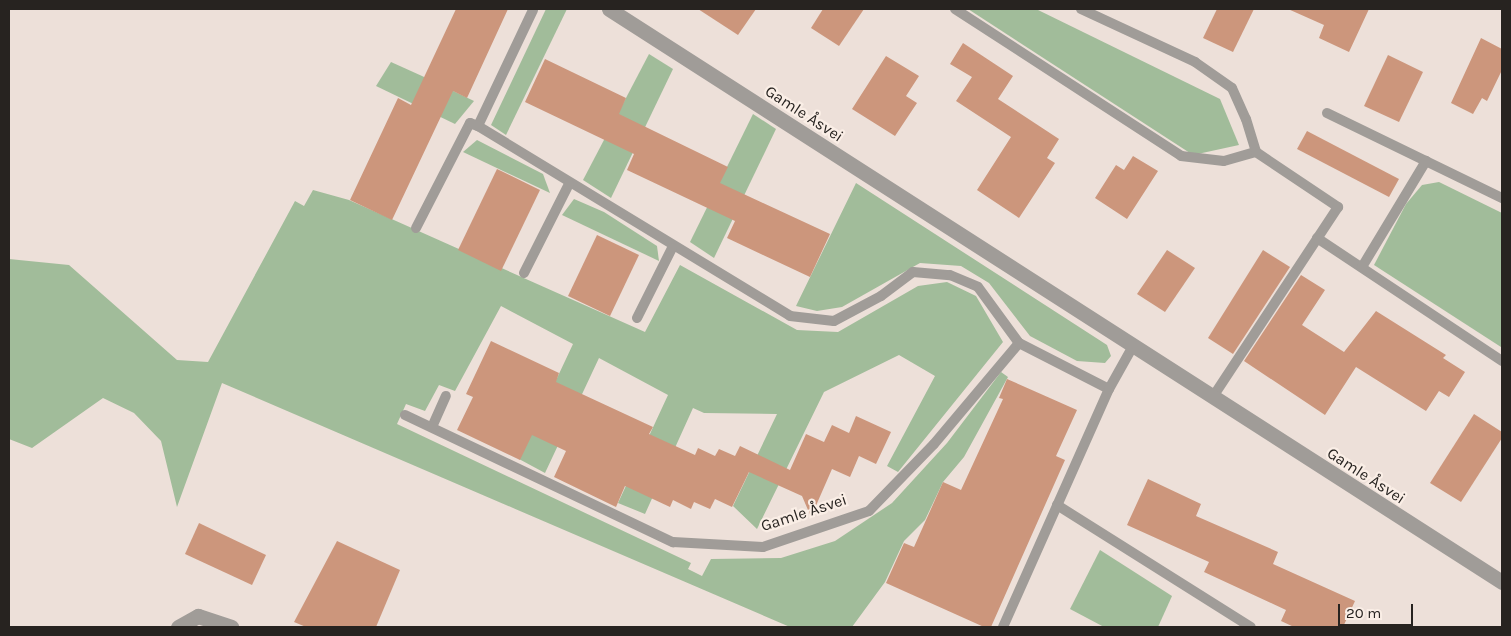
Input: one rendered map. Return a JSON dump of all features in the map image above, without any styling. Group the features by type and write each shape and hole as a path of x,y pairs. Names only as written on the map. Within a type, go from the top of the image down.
{"street":[{"name":"Gamle Åsvei","path":"609,9 1212,398 1502,582"},
{"path":"178,627 198,616 231,627"}],"lane":[{"path":"955,9 1180,156 1224,161 1256,152"},
{"path":"1082,9 1195,62 1232,88 1246,119 1256,152 1338,207 1212,398"},
{"path":"478,126 533,10"},
{"path":"1327,113 1502,198"},
{"path":"416,228 470,123 478,126 672,248 790,316 834,321 881,296 913,272 950,275 978,287 1019,343 1109,389"},
{"path":"1362,267 1426,161"},
{"path":"524,273 569,184"},
{"path":"1317,238 1502,361"},
{"path":"637,318 672,248"},
{"name":"Gamle Åsvei","path":"405,415 672,542 762,547 869,511 934,444 1019,343"},
{"path":"1003,627 1109,389 1133,346"},
{"path":"432,427 446,396"},
{"path":"1057,505 1251,627"}],"green space":[{"path":"546,9 567,9 506,135 491,125"},
{"path":"968,9 1036,9 1220,99 1239,145 1193,155"},
{"path":"649,54 673,69 611,198 583,180"},
{"path":"391,62 474,101 455,124 376,86"},
{"path":"753,114 776,129 714,258 690,242"},
{"path":"477,140 543,174 550,193 463,152"},
{"path":"1439,182 1502,213 1501,347 1374,265 1406,204 1422,185"},
{"path":"856,183 1107,345 1111,356 1105,363 1077,361 1030,336 989,283 961,266 920,263 842,307 817,311 796,306"},
{"path":"313,190 349,200 645,332 680,265 797,330 838,332 918,286 947,282 976,296 1003,342 898,472 887,466 935,376 899,355 824,392 757,529 733,506 777,414 704,413 693,408 645,514 618,503 668,395 599,358 545,473 519,459 573,344 501,306 455,391 439,385 425,411 406,404 397,424 691,563 688,569 702,576 711,559 781,558 835,541 892,503 947,443 1001,372 1008,377 964,457 943,482 925,520 904,541 885,582 852,627 790,627 222,383 177,507 161,441 134,413 103,398 32,448 9,439 9,259 69,265 177,360 208,362 295,201 304,206"},
{"path":"574,199 604,212 657,246 659,261 562,215"},
{"path":"1100,550 1172,596 1158,627 1104,627 1070,609"}],"building":[{"path":"456,9 508,9 467,98 453,91 392,220 350,200 398,98 411,105"},
{"path":"698,9 756,9 738,35"},
{"path":"823,9 864,9 839,46 811,28"},
{"path":"1217,9 1254,9 1233,52 1203,38"},
{"path":"1288,9 1369,9 1349,52 1319,38 1324,25"},
{"path":"1481,38 1502,49 1502,70 1487,101 1482,98 1473,114 1451,103"},
{"path":"963,43 1013,76 998,99 1059,139 1047,158 1055,163 1019,218 977,190 1011,137 956,101 972,77 950,64"},
{"path":"1388,55 1423,72 1399,122 1364,106"},
{"path":"886,56 919,76 906,96 917,103 895,136 852,109"},
{"path":"545,59 626,98 619,114 728,167 720,183 830,234 810,277 727,238 735,221 627,170 634,154 525,102"},
{"path":"1307,131 1399,179 1389,197 1297,149"},
{"path":"1133,156 1158,171 1127,219 1095,198 1116,165 1124,170"},
{"path":"497,169 540,190 501,271 458,250"},
{"path":"597,235 639,255 610,316 568,296"},
{"path":"1167,250 1195,268 1165,312 1137,294"},
{"path":"1263,250 1290,267 1233,354 1208,338"},
{"path":"1301,275 1325,290 1302,325 1344,352 1376,311 1446,355 1443,358 1465,372 1449,397 1439,391 1426,411 1356,367 1325,415 1244,361"},
{"path":"491,341 559,373 556,382 653,427 649,434 695,455 698,448 715,456 719,449 735,456 740,446 790,470 806,434 824,442 832,425 849,433 856,416 891,432 876,464 859,456 850,477 832,469 811,517 802,496 749,472 732,507 715,499 710,509 694,502 691,509 673,500 670,507 625,486 616,507 554,477 566,451 532,435 520,460 457,430 473,397 466,394"},
{"path":"1007,379 1077,410 1056,456 1065,460 991,627 984,627 886,583 904,543 914,547 943,482 961,490 1003,399 999,398"},
{"path":"1474,414 1502,432 1502,438 1461,502 1430,483"},
{"path":"1148,479 1201,504 1196,516 1278,552 1273,564 1355,601 1343,627 1294,627 1281,621 1286,610 1204,572 1209,562 1127,525"},
{"path":"199,523 266,555 252,585 185,554"},
{"path":"337,541 400,570 376,627 306,627 294,622"}]}
